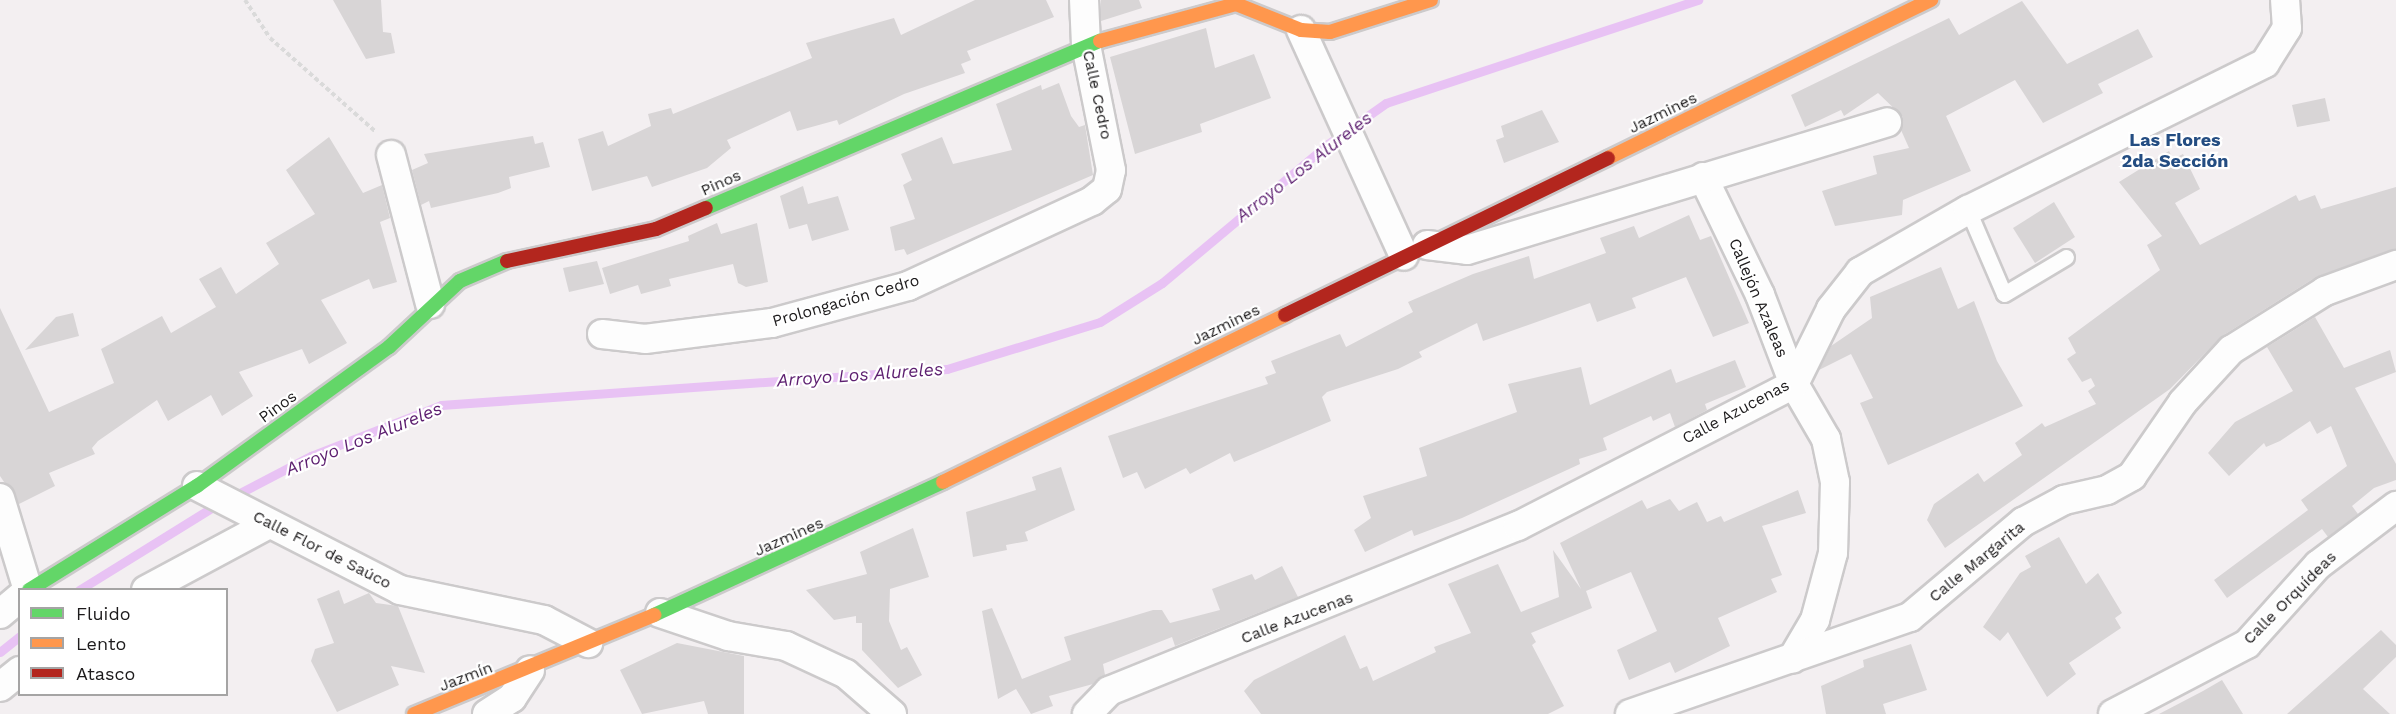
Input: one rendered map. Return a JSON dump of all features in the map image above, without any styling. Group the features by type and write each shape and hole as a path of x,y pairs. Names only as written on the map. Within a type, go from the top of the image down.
{"main road":[{"name":"Pinos","path":"31,588 201,488 389,347 430,304 497,263 656,229 1086,45 1236,4 1301,30 1330,32 1372,23 1431,0"},
{"name":"Jazmines","path":"530,670 825,540 1931,0"},
{"name":"Jazmín","path":"414,714 530,670"}],"street":[{"name":"Calle Cedro","path":"1084,0 1086,45 1111,170 1107,189"},
{"name":"Calle Azucenas","path":"1087,714 1108,691 1518,526 1794,384 1831,309 1860,272 1968,210 2265,63 2287,28 2285,0"},
{"path":"1301,30 1355,149 1415,251 1467,250 1887,123"},
{"path":"391,155 430,304"},
{"name":"Callejón Azaleas","path":"1703,177 1760,295 1794,384 1826,438 1835,482 1833,554 1815,620 1792,659"},
{"name":"Prolongación Cedro","path":"602,334 645,339 702,335 772,323 909,286 1004,245 1107,189"},
{"name":"Calle Margarita","path":"1629,714 1910,617 2024,522 2064,500 2107,490 2132,476 2183,402 2231,350 2325,291 2396,265"},
{"name":"Calle Flor de Saúco","path":"201,488 267,525 300,536 400,590 544,620 588,643"},
{"path":"0,498 27,588"},
{"name":"Calle Orquídeas","path":"2113,714 2247,644 2318,565 2396,506"},
{"path":"150,588 267,525"},
{"path":"0,614 18,599"},
{"path":"660,613 728,636 786,646 846,674 892,714"},
{"path":"487,714 512,698 530,670"},
{"path":"0,687 18,673"}],"lane":[{"path":"1968,210 2004,294 2066,257"}],"path":[{"path":"245,0 270,38 361,114 391,155"}],"building":[{"path":"333,0 381,0 383,32 391,33 395,53 366,59"},
{"path":"975,0 1046,0 1054,17 967,51 971,60 961,64 965,73 904,94 839,125 837,120 797,131 790,111 727,140 731,148 707,168 652,187 647,176 592,191 578,139 603,131 608,146 651,126 648,114 671,108 673,114 812,58 806,43 894,18 901,35"},
{"path":"1101,0 1139,0 1142,8 1101,21"},
{"path":"2022,1 2067,64 2138,29 2153,57 2098,84 2103,93 2043,123 2015,80 1946,116 1971,171 1903,200 1902,215 1835,226 1822,191 1877,174 1873,156 1909,148 1901,130 1903,117 1878,93 1844,116 1841,110 1805,127 1791,95 1949,18 1959,35"},
{"path":"1206,28 1215,68 1254,54 1271,98 1200,124 1202,132 1135,154 1110,57"},
{"path":"1059,83 1071,116 1079,127 1085,125 1093,175 907,255 904,249 895,251 890,227 915,219 903,185 912,180 901,154 942,137 953,164 1012,150 996,104 1041,85 1042,90"},
{"path":"2325,98 2330,121 2297,127 2292,105"},
{"path":"1542,110 1559,142 1504,163 1496,140 1504,137 1501,126"},
{"path":"533,136 535,144 543,142 550,167 509,177 511,188 498,193 431,208 429,201 421,205 412,170 428,163 424,154"},
{"path":"329,137 363,193 382,185 390,218 380,222 397,282 373,289 369,279 321,300 347,343 309,364 302,349 239,372 253,396 222,416 211,395 168,421 157,400 98,441 92,448 95,454 49,473 55,486 19,504 0,476 0,308 49,412 114,383 101,349 162,316 171,333 216,307 199,279 221,267 236,294 279,264 266,243 315,214 286,170"},
{"path":"2169,151 2173,159 2183,154 2200,189 2175,203 2200,245 2296,195 2299,201 2315,195 2321,209 2396,187 2396,249 2316,277 2222,336 2170,389 1945,548 1927,520 1934,504 1978,473 1984,482 2022,455 2015,443 2042,423 2045,427 2096,404 2088,391 2095,386 2091,378 2082,382 2067,359 2076,353 2068,338 2160,270 2147,245 2162,236 2119,182"},
{"path":"803,186 808,204 838,196 849,230 812,241 807,224 789,229 780,196"},
{"path":"2054,202 2075,237 2035,263 2013,228"},
{"path":"1689,215 1700,240 1711,236 1749,323 1713,337 1686,277 1632,298 1636,308 1597,322 1590,303 1483,341 1477,323 1419,352 1422,357 1398,369 1327,392 1322,397 1331,421 1234,462 1230,453 1190,474 1186,468 1145,489 1137,472 1123,478 1108,436 1268,384 1265,377 1276,373 1271,361 1340,334 1346,347 1413,312 1408,302 1473,274 1529,256 1534,279 1606,253 1600,238 1634,226 1639,238"},
{"path":"717,223 721,234 757,223 768,282 746,287 738,283 733,264 669,279 671,286 641,294 638,285 610,294 602,268 689,241 688,236"},
{"path":"597,261 604,284 569,292 563,268"},
{"path":"1941,267 1958,309 1974,301 1997,361 2023,406 1888,465 1860,403 1873,398 1851,354 1819,370 1831,346 1872,318 1870,297"},
{"path":"73,313 79,336 25,350 56,317"},
{"path":"2315,317 2344,368 2390,350 2396,372 2355,388 2396,464 2396,480 2374,488 2352,506 2358,514 2328,537 2322,529 2227,598 2214,580 2308,510 2301,500 2347,466 2331,426 2317,434 2310,421 2280,441 2266,447 2264,443 2229,476 2208,453 2235,422 2293,391 2267,347"},
{"path":"1735,360 1746,387 1705,404 1707,410 1675,427 1670,413 1653,421 1651,416 1603,438 1607,450 1579,459 1580,464 1462,518 1414,536 1412,530 1365,552 1354,530 1371,518 1363,496 1427,476 1419,448 1517,412 1508,384 1581,367 1590,405 1671,369 1676,383"},
{"path":"1061,467 1075,510 1025,532 1028,541 1006,545 1007,550 973,557 966,512 1036,490 1032,477"},
{"path":"1798,490 1806,513 1762,526 1782,575 1771,579 1777,592 1718,618 1730,646 1675,673 1670,662 1629,680 1617,650 1657,631 1631,572 1586,591 1592,608 1531,633 1536,642 1532,645 1564,706 1548,714 1261,714 1244,691 1254,680 1345,635 1360,669 1367,666 1373,681 1436,652 1434,647 1471,633 1448,584 1498,564 1521,612 1559,597 1553,550 1581,589 1560,543 1642,500 1647,509 1670,499 1679,511 1697,502 1707,522 1721,516 1724,522"},
{"path":"913,528 929,577 890,589 889,621 901,650 907,647 922,675 898,688 862,650 862,623 856,623 856,616 834,620 806,590 867,574 860,552"},
{"path":"2059,537 2086,584 2098,573 2122,613 2115,618 2121,628 2069,663 2076,674 2047,697 2008,632 2000,641 1983,627 2020,573 2031,567 2025,556"},
{"path":"1282,566 1298,597 1175,646 1172,637 1103,664 1105,675 1093,684 1049,696 1053,706 1031,714 1016,689 998,699 982,611 992,608 1022,679 1071,660 1064,637 1153,610 1162,610 1170,623 1220,610 1212,589 1252,574 1255,580"},
{"path":"339,590 344,604 369,593 376,603 398,606 425,673 391,666 399,685 337,712 311,661 315,649 334,643 317,599"},
{"path":"2381,630 2396,645 2396,657 2363,689 2390,714 2287,714"},
{"path":"677,643 744,656 744,714 708,714 704,701 642,714 620,670"},
{"path":"1911,644 1927,690 1883,704 1886,714 1826,714 1821,686 1864,667 1863,660"},
{"path":"2222,680 2243,714 2159,714 2203,691"}],"waterway":[{"name":"Arroyo Los Alureles","path":"82,588 211,508 311,456 441,405 947,369 1100,322 1162,283 1328,144 1386,103 1698,0"},
{"name":"Arroyo Los Alureles","path":"0,652 18,638"}],"traffic: fast":[{"path":"706,208 1100,41"},
{"path":"32,588 197,486 389,347 460,281 507,261"},
{"path":"654,615 943,482"}],"traffic: slow":[{"path":"1100,41 1236,4 1301,30 1330,32 1431,0"},
{"path":"1608,158 1931,0"},
{"path":"943,482 1285,315"},
{"path":"414,714 654,615"}],"traffic: jam":[{"path":"1285,315 1608,158"},
{"path":"507,261 656,229 706,208"}],"district":[{"name":"Las Flores 2da Sección","path":"2175,151"}]}
